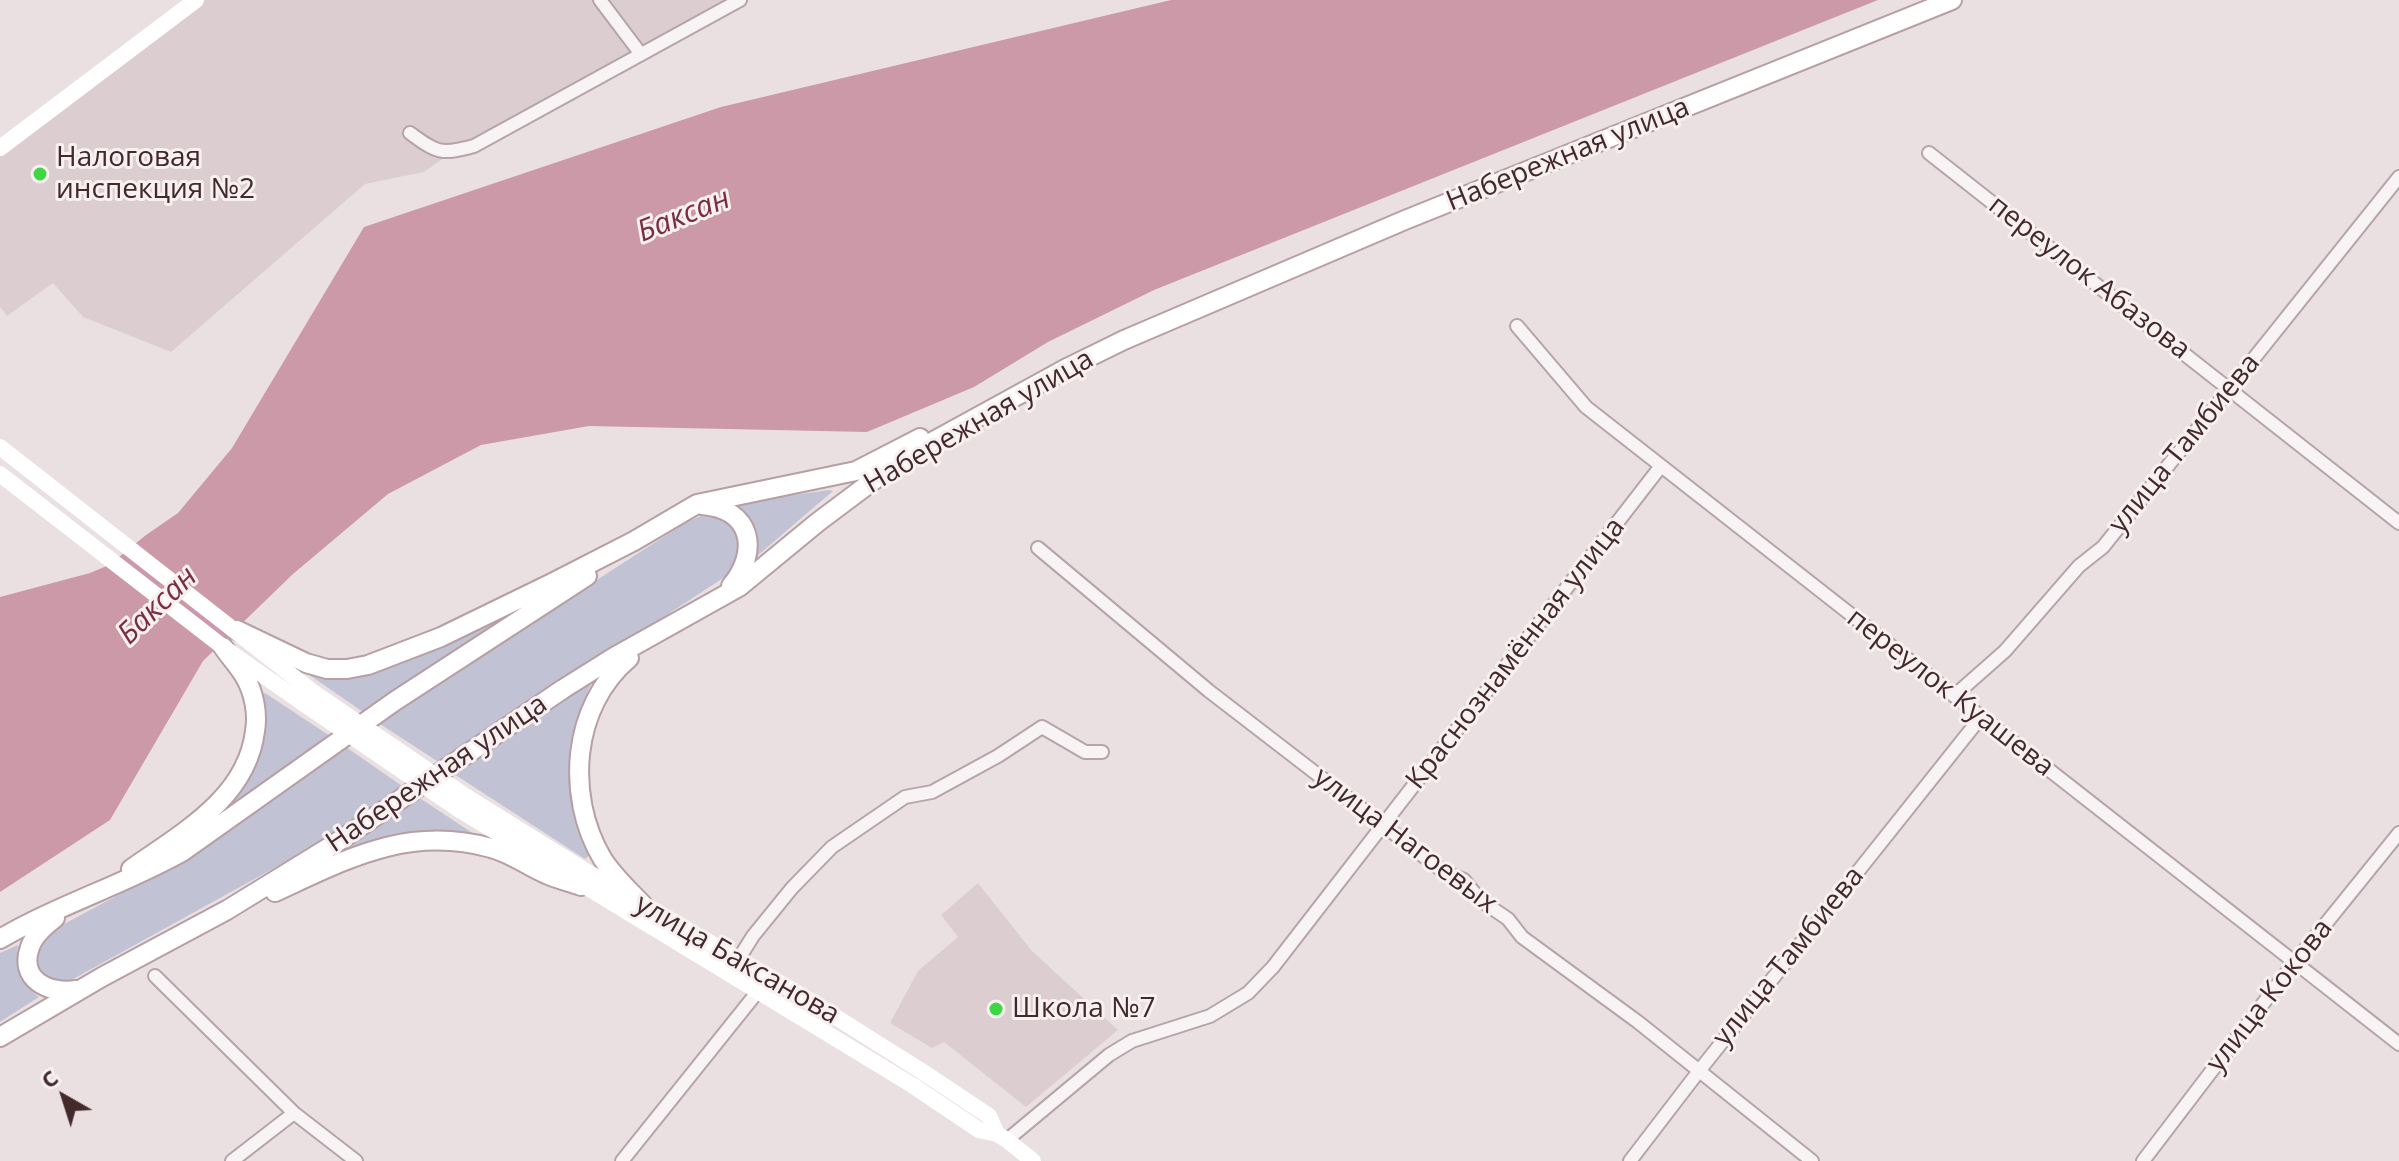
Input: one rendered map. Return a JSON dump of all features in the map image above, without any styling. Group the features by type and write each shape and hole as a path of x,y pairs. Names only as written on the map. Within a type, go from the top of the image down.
{"main road":[{"path":"0,148 196,0"},
{"name":"Набережная улица","path":"0,1037 227,910 336,843 563,689 757,574 818,522 923,447 1069,367 1124,340 1405,220 1952,0"},
{"path":"237,630 306,663 327,669 368,665 441,637 634,541 697,504 856,471 1018,389 1069,367"},
{"path":"0,447 237,630 308,698"},
{"path":"0,474 223,647 308,698 463,803"},
{"path":"697,504 723,509 741,524 747,535 748,559 721,597"},
{"path":"0,939 146,872 182,852 395,701 593,572 634,541"},
{"path":"643,905 610,869 597,847 581,796 580,757 586,723 604,683 615,670 670,626"},
{"path":"99,891 203,817 240,777 254,741 256,710 246,678 223,647"},
{"name":"улица Баксанова","path":"463,803 768,977 923,1072 989,1116 1002,1137 1033,1161"},
{"name":"улица Баксанова","path":"463,803 581,886 912,1085 979,1130 1002,1137"},
{"path":"227,910 375,849 415,841 492,848 546,874 581,886"},
{"path":"73,903 43,927 35,937 27,959 29,970 42,986 63,992 81,989"}],"street":[{"path":"600,0 640,53"},
{"path":"410,133 433,150 452,152 474,146 740,0"},
{"name":"переулок Абазова","path":"1929,153 2399,523"},
{"name":"улица Тамбиева","path":"1954,696 2005,651 2079,566 2103,547 2399,177"},
{"name":"переулок Куашева","path":"1517,326 1586,407 2399,1044"},
{"name":"Краснознамённая улица","path":"1002,1137 1109,1055 1132,1041 1210,1016 1248,993 1273,967 1384,826 1661,466"},
{"name":"улица Нагоевых","path":"1038,548 1209,691 1444,872 1464,880 1480,900 1508,919 1522,937 1605,997 1812,1161"},
{"name":"улица Тамбиева","path":"1630,1161 1981,717"},
{"path":"738,960 753,936 792,888 832,847 905,797 932,792 998,756 1042,727 1085,752 1102,752"},
{"name":"улица Кокова","path":"2143,1161 2294,963 2399,833"},
{"path":"155,976 294,1113 356,1161"},
{"path":"622,1161 768,977"},
{"path":"232,1161 294,1113"}],"shaded area":[{"path":"196,0 740,0 452,152 424,172 365,184 171,352 83,317 53,283 7,316 0,307 0,148"},
{"path":"829,490 833,491 757,556 732,504"},
{"path":"703,515 726,522 741,542 734,571 440,763 377,722 685,523"},
{"path":"555,588 363,712 305,672 306,669 324,673"},
{"path":"594,677 578,722 569,769 574,807 592,853 585,859 454,774"},
{"path":"265,693 330,736 199,832 236,792 258,696"},
{"path":"343,745 405,788 305,851 66,983 39,977 33,964 40,937 172,866"},
{"path":"418,797 474,834 472,838 420,834 389,837 349,851 298,876"},
{"name":"Школа №7","path":"978,883 1032,951 1118,1030 1026,1107 944,1042 932,1048 890,1023 918,971 958,937 941,915"},
{"path":"18,945 20,974 39,997 0,1022 0,953"}],"water":[{"name":"Баксан","path":"1171,0 1878,0 1154,290 1048,342 974,387 867,432 589,426 481,445 388,494 293,574 203,661 110,820 0,892 0,597 109,565 178,513 232,448 364,227 721,107"}],"place":[{"name":"Налоговая инспекция №2","path":"40,174"},
{"name":"Школа №7","path":"996,1009"}]}
